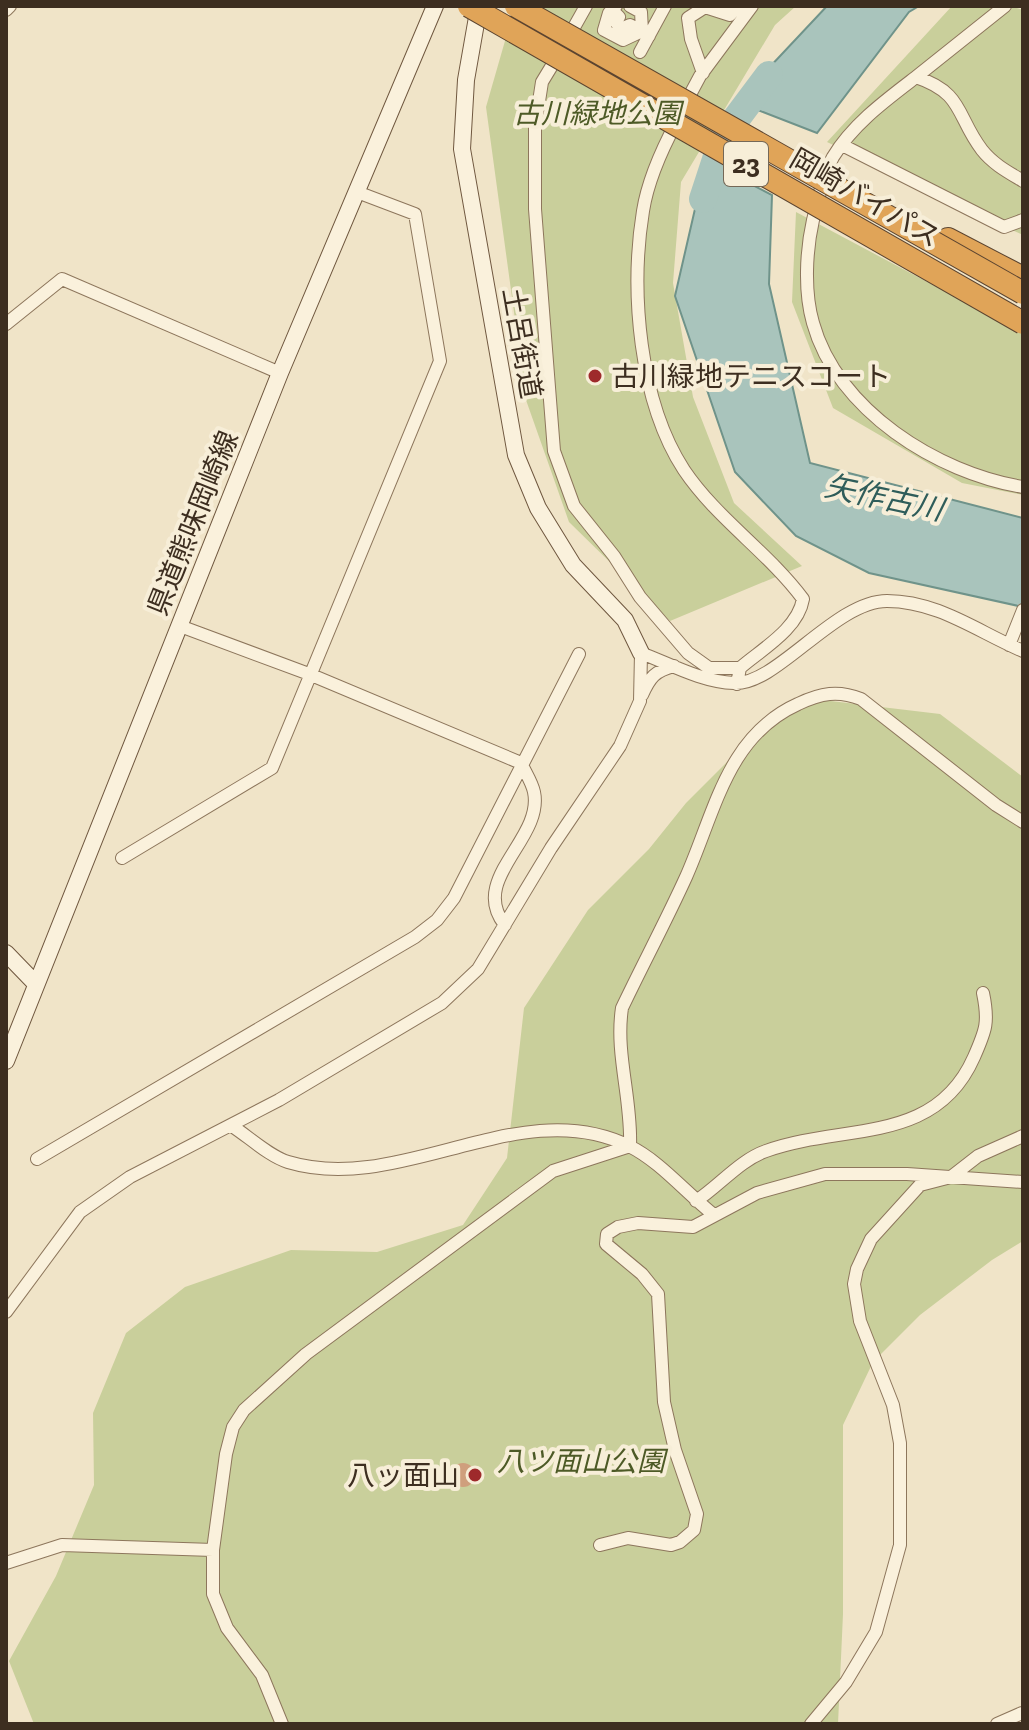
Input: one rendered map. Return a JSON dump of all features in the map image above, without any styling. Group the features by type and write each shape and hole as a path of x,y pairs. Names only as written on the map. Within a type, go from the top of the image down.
{"highway":[{"name":"岡崎バイパス","path":"469,6 1023,323"},
{"name":"岡崎バイパス","path":"516,6 1023,293"},
{"name":"23","path":"851,196 864,194 1023,278"}],"main road":[{"name":"土呂街道","path":"479,6 466,80 462,149 516,455 538,508 566,554 625,620 641,653"},
{"name":"県道熊味岡崎線","path":"6,1061 280,373 432,7"},
{"path":"6,953 35,983"}],"street":[{"path":"586,6 542,82 535,127 535,209 554,451 574,506 669,630 688,653 709,668 724,671 740,668 791,624 801,612 803,599 706,498 681,464 657,412 643,346 636,277 643,209 656,163 703,73 752,6"},
{"path":"625,17 641,12 630,6"},
{"path":"625,17 665,6"},
{"path":"703,73 691,39 688,18 705,7 730,15 738,6"},
{"path":"1005,6 855,128 832,158 810,233 807,270 812,322 836,373 869,412 915,444 964,470 1023,487"},
{"path":"625,17 640,52"},
{"path":"916,77 937,84 956,101 980,147 991,160 1023,181"},
{"path":"842,145 1004,227 1023,220"},
{"path":"122,858 272,768 440,361 415,214 357,192"},
{"path":"6,324 62,279 280,373"},
{"path":"640,701 641,653 737,684 756,679 839,618 884,600 931,607 1023,651"},
{"path":"1009,645 1022,613"},
{"path":"180,626 309,674 521,763 535,794 528,826 497,887 496,908 505,925"},
{"path":"37,1159 415,937 437,920 454,898 579,654"},
{"path":"6,1312 80,1212 130,1177 232,1126 442,1003 478,969 551,848 620,746 649,679 658,671 675,666"},
{"path":"737,684 740,668"},
{"path":"630,1146 628,1087 619,1031 622,1008 687,875 724,780 759,728 783,710 813,697 841,691 870,705 996,805 1023,822"},
{"path":"696,1201 742,1165 768,1150 915,1118 941,1105 966,1075 989,1021 983,993"},
{"path":"232,1126 284,1160 304,1165 405,1162 533,1132 589,1134 630,1146 714,1215"},
{"path":"811,1724 846,1682 876,1632 900,1545 900,1443 893,1405 860,1321 854,1284 857,1269 871,1239 920,1185 951,1177 978,1156 1023,1136"},
{"path":"282,1724 262,1675 218,1612 213,1594 213,1550 226,1454 233,1427 244,1410 306,1354 553,1171 630,1146"},
{"path":"600,1545 628,1538 671,1545 680,1542 694,1530 697,1514 675,1450 664,1402 658,1294 642,1274 606,1244 607,1234 618,1227 638,1223 693,1227 776,1186 825,1174 1023,1182"},
{"path":"6,1563 62,1545 213,1550"},
{"path":"997,1724 1022,1711"},
{"path":"1021,1724 1022,1711"}],"green space":[{"name":"古川緑地公園","path":"515,6 796,6 775,25 681,182 673,283 693,397 734,503 802,566 670,621 569,522 526,400 486,107"},
{"path":"952,6 1010,6 1023,10 1023,235 827,142"},
{"path":"796,212 1023,333 1023,495 962,483 833,408 792,302"},
{"name":"八ツ面山公園","path":"814,699 940,714 1023,777 1023,1241 992,1260 920,1315 873,1362 843,1425 843,1614 838,1724 34,1724 9,1661 56,1576 94,1485 93,1413 126,1333 185,1287 291,1250 377,1252 463,1225 507,1158 524,1008 588,910 649,849 686,803 742,747"}],"water":[{"path":"827,6 919,6 909,12 817,133 737,102"},
{"path":"706,161 772,195 769,284 810,463 1023,518 1023,607 869,573 796,536 735,472 675,296"}],"building":[{"path":"463,1463 471,1467 475,1475 471,1483 463,1487 455,1483 451,1475 455,1467"}],"waterway":[{"name":"矢作古川","path":"703,199 724,135 769,75"}],"place":[{"name":"古川緑地テニスコート","path":"595,376"},
{"name":"八ッ面山","path":"475,1475"}]}
